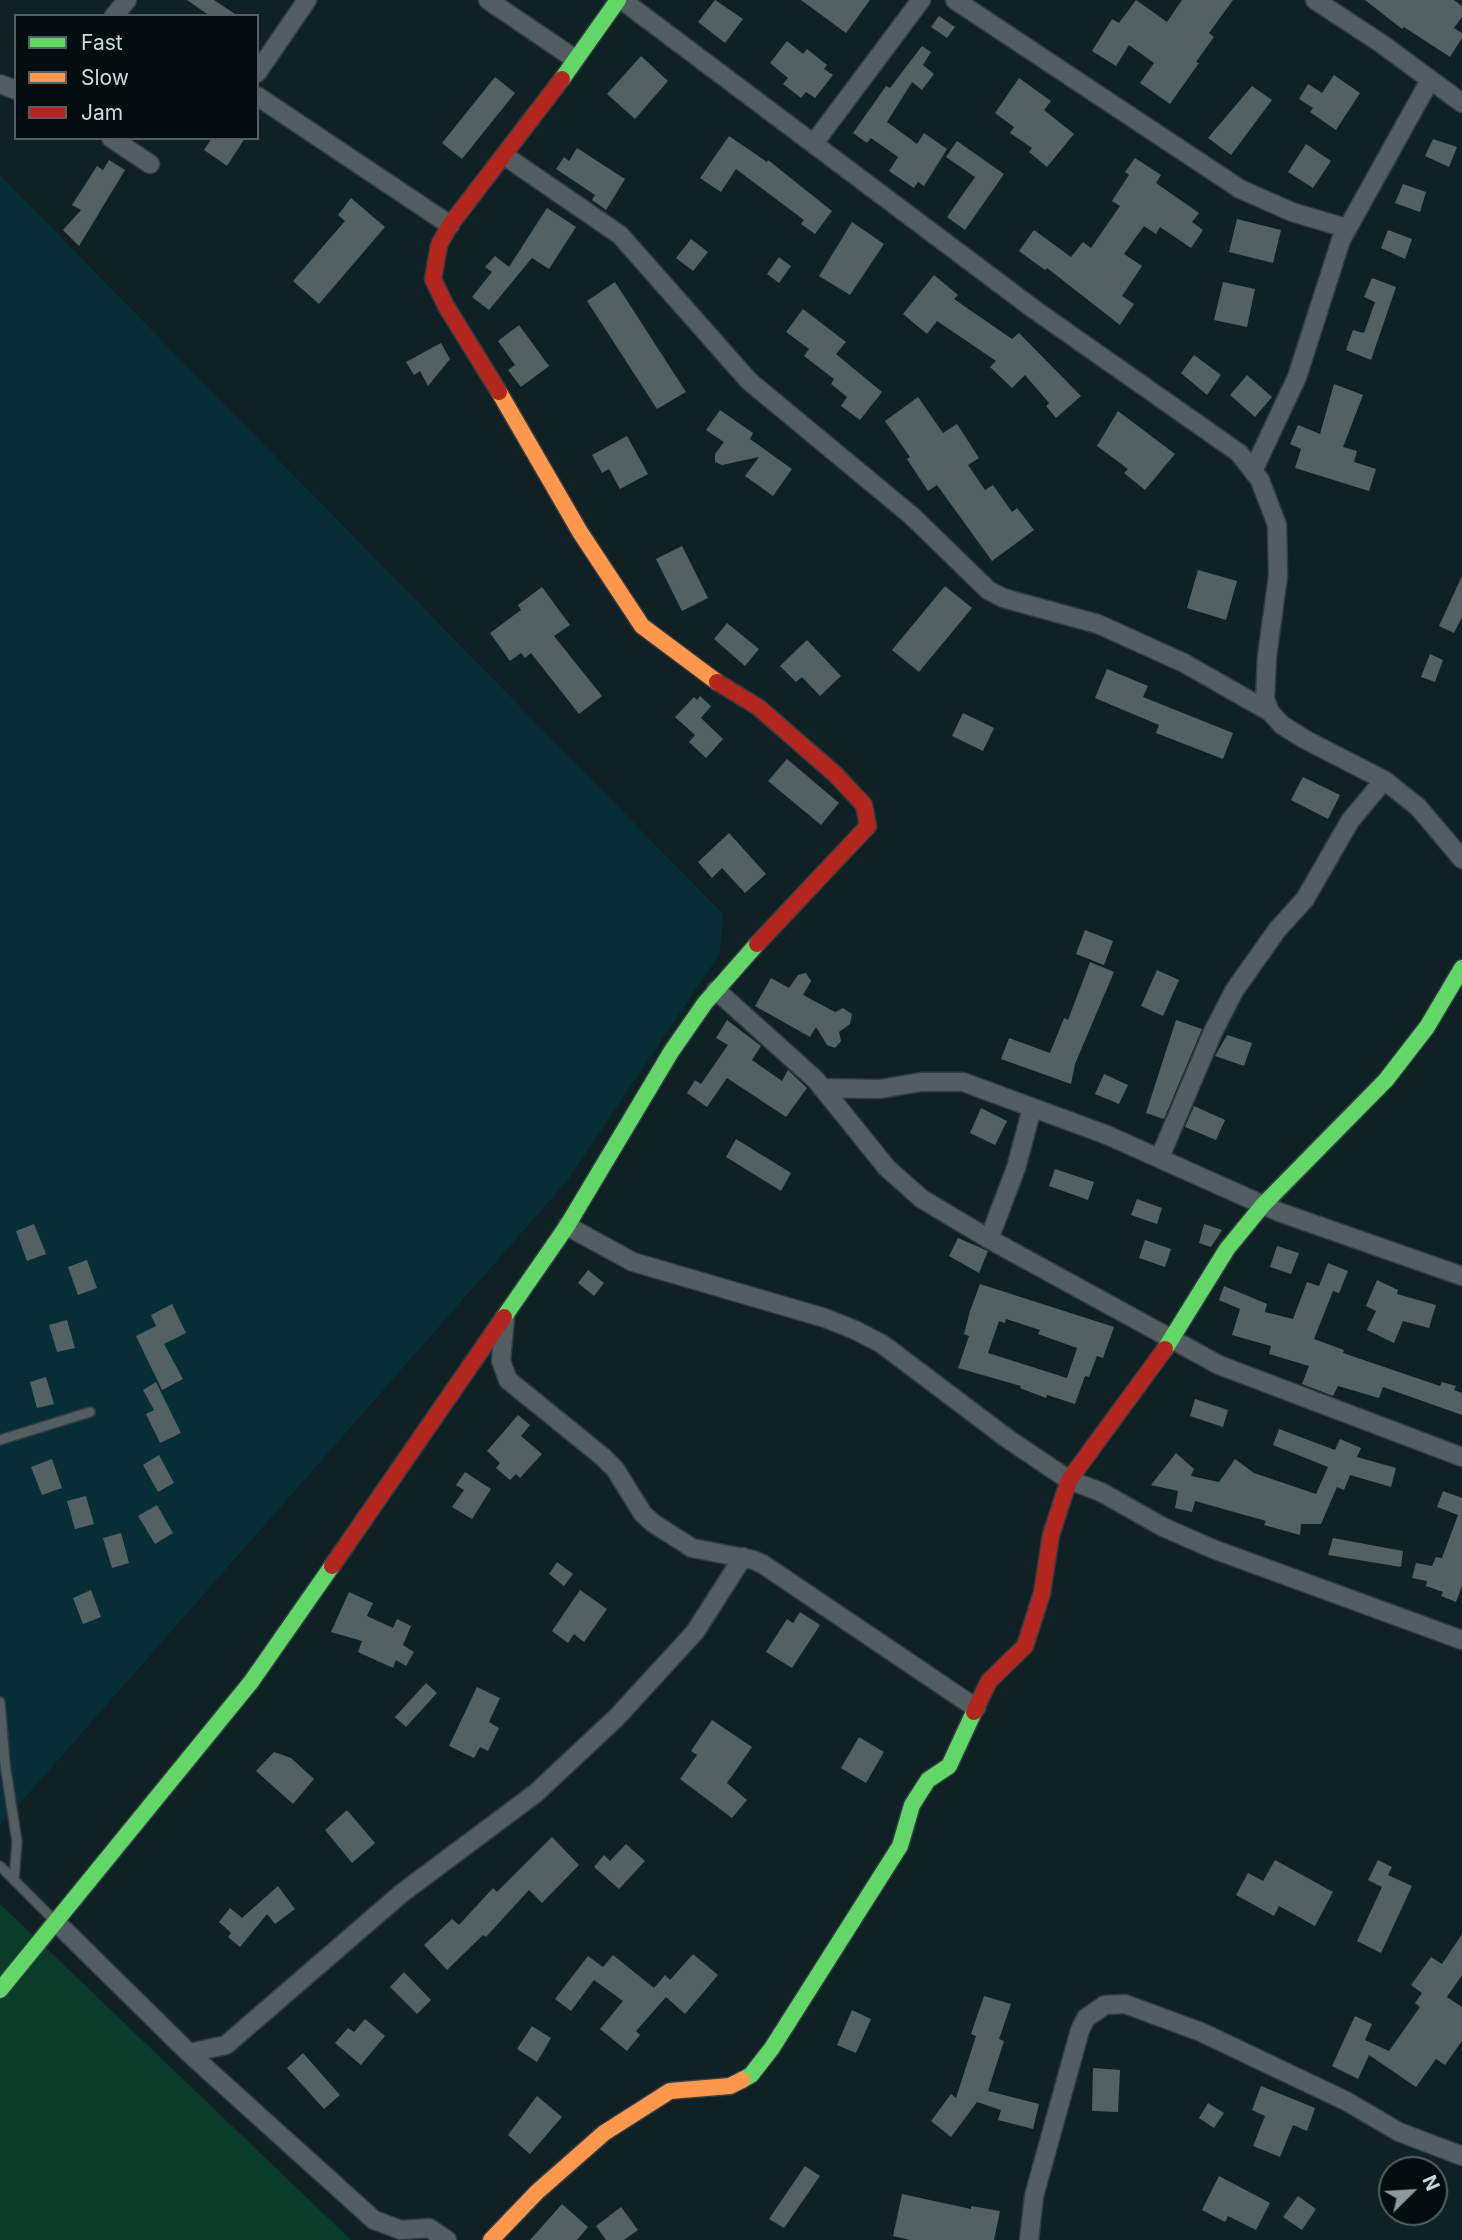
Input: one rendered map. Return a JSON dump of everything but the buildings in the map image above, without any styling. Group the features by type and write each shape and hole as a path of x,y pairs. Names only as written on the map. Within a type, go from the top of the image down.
{"street":[{"path":"116,14 127,0"},
{"path":"259,70 307,0"},
{"path":"488,0 575,59"},
{"path":"0,1990 251,1682 567,1226 637,1113 671,1052 716,990 868,826 867,811 835,774 758,707 711,679 642,626 580,532 478,355 446,306 433,279 439,245 450,225 505,156 620,0 1035,310 1239,453 1260,480 1277,525 1278,576 1265,699 1270,712"},
{"path":"814,143 921,0"},
{"path":"955,0 1217,175 1275,205 1346,228"},
{"path":"1315,0 1462,103"},
{"path":"1253,471 1297,377 1332,259 1346,228 1430,80"},
{"path":"259,97 450,225"},
{"path":"114,140 150,164"},
{"path":"505,156 621,235 748,381 912,516 988,590 1003,598 1098,624 1184,663 1270,712 1282,724 1306,740 1384,780 1418,807 1462,859"},
{"path":"1160,1157 1213,1032 1234,990 1277,930 1305,899 1350,821 1384,780"},
{"path":"491,2240 537,2192 604,2133 670,2091 730,2086 751,2075 772,2048 901,1846 912,1805 928,1780 949,1766 989,1681 1016,1651 1025,1646 1042,1592 1051,1535 1069,1480 1171,1341 1206,1280 1263,1205 1386,1080 1427,1027 1462,968"},
{"path":"716,990 822,1088 872,1151 907,1187 989,1239 1219,1365 1462,1457"},
{"path":"822,1088 880,1089 932,1081 963,1082 1160,1157 1263,1205 1462,1276"},
{"path":"989,1239 1016,1168 1032,1108"},
{"path":"567,1226 633,1262 825,1318 855,1330 882,1344 1008,1439 1069,1480 1101,1492 1163,1527 1213,1549 1462,1640"},
{"path":"505,1318 502,1367 515,1387 554,1415 615,1469 643,1514 653,1523 692,1548 743,1557 764,1565 976,1708"},
{"path":"189,2053 226,2045 402,1893 536,1793 617,1717 695,1632 743,1557"},
{"path":"56,1922 189,2053 373,2220 398,2235 429,2228 447,2240"},
{"path":"1029,2240 1034,2196 1080,2030 1086,2018 1105,2005 1125,2004 1201,2032 1346,2101 1399,2132 1462,2156"}],"lane":[{"path":"0,1440 90,1412"},
{"path":"0,1702 5,1764 17,1842 14,1880"},
{"path":"0,1866 56,1922"}],"shaded area":[{"path":"0,175 723,914 720,953 567,1181 0,1826"}],"green space":[{"path":"0,1904 351,2240 0,2240"}],"traffic: fast":[{"path":"562,79 618,0"},
{"path":"504,1317 567,1226 671,1052 705,1003 757,944"},
{"path":"1165,1349 1227,1249 1263,1205 1386,1080 1427,1027 1462,968"},
{"path":"0,1990 251,1682 332,1566"},
{"path":"742,2080 751,2075 772,2048 900,1846 912,1805 928,1780 949,1766 974,1712"}],"traffic: slow":[{"path":"499,392 580,532 642,626 717,682"},
{"path":"491,2240 537,2192 604,2133 670,2091 730,2086 742,2080"}],"traffic: jam":[{"path":"499,392 446,306 433,279 439,245 450,225 562,79"},
{"path":"717,682 758,707 835,774 864,805 868,826 757,944"},
{"path":"332,1566 504,1317"},
{"path":"974,1712 989,1681 1025,1646 1042,1593 1051,1535 1069,1480 1165,1349"}]}
